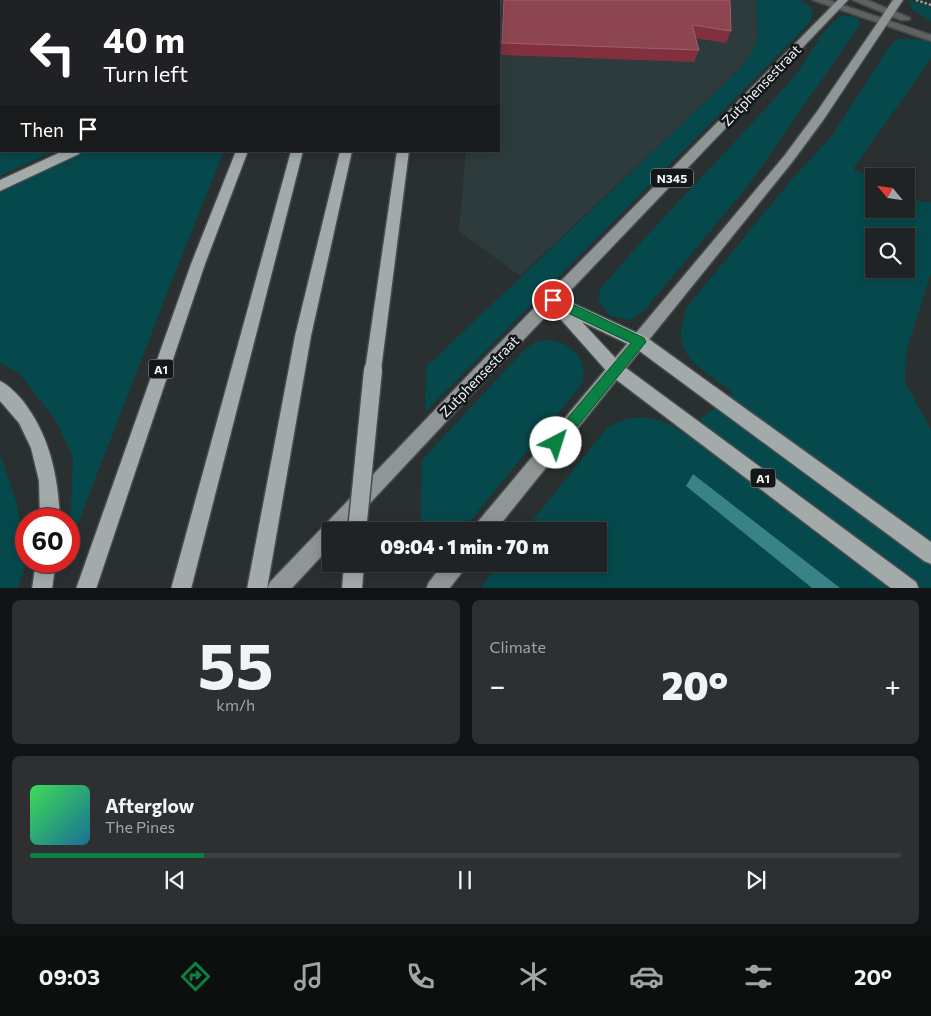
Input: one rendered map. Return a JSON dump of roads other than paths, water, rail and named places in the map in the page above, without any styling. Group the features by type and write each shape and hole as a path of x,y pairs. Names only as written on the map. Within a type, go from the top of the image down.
{"highway":[{"path":"0,186 73,152"},
{"name":"A1","path":"86,588 194,272 242,152"},
{"path":"181,588 297,152"},
{"path":"257,588 280,456 304,336 346,152"},
{"path":"358,522 373,370 403,152"},
{"path":"553,300 640,342 931,554"},
{"path":"553,300 616,370"},
{"name":"A1","path":"616,370 908,588"},
{"path":"0,388 16,404 40,442 47,471 50,508"},
{"path":"352,588 353,572"},
{"path":"42,588 44,573"}],"main road":[{"path":"490,522 789,158 820,116 898,0"},
{"name":"Zutphensestraat","path":"340,522 840,3"},
{"name":"Zutphensestraat","path":"277,588 322,540"},
{"path":"436,588 449,572"}],"street":[{"path":"818,0 840,3 931,28"},
{"path":"858,0 931,38"}]}
